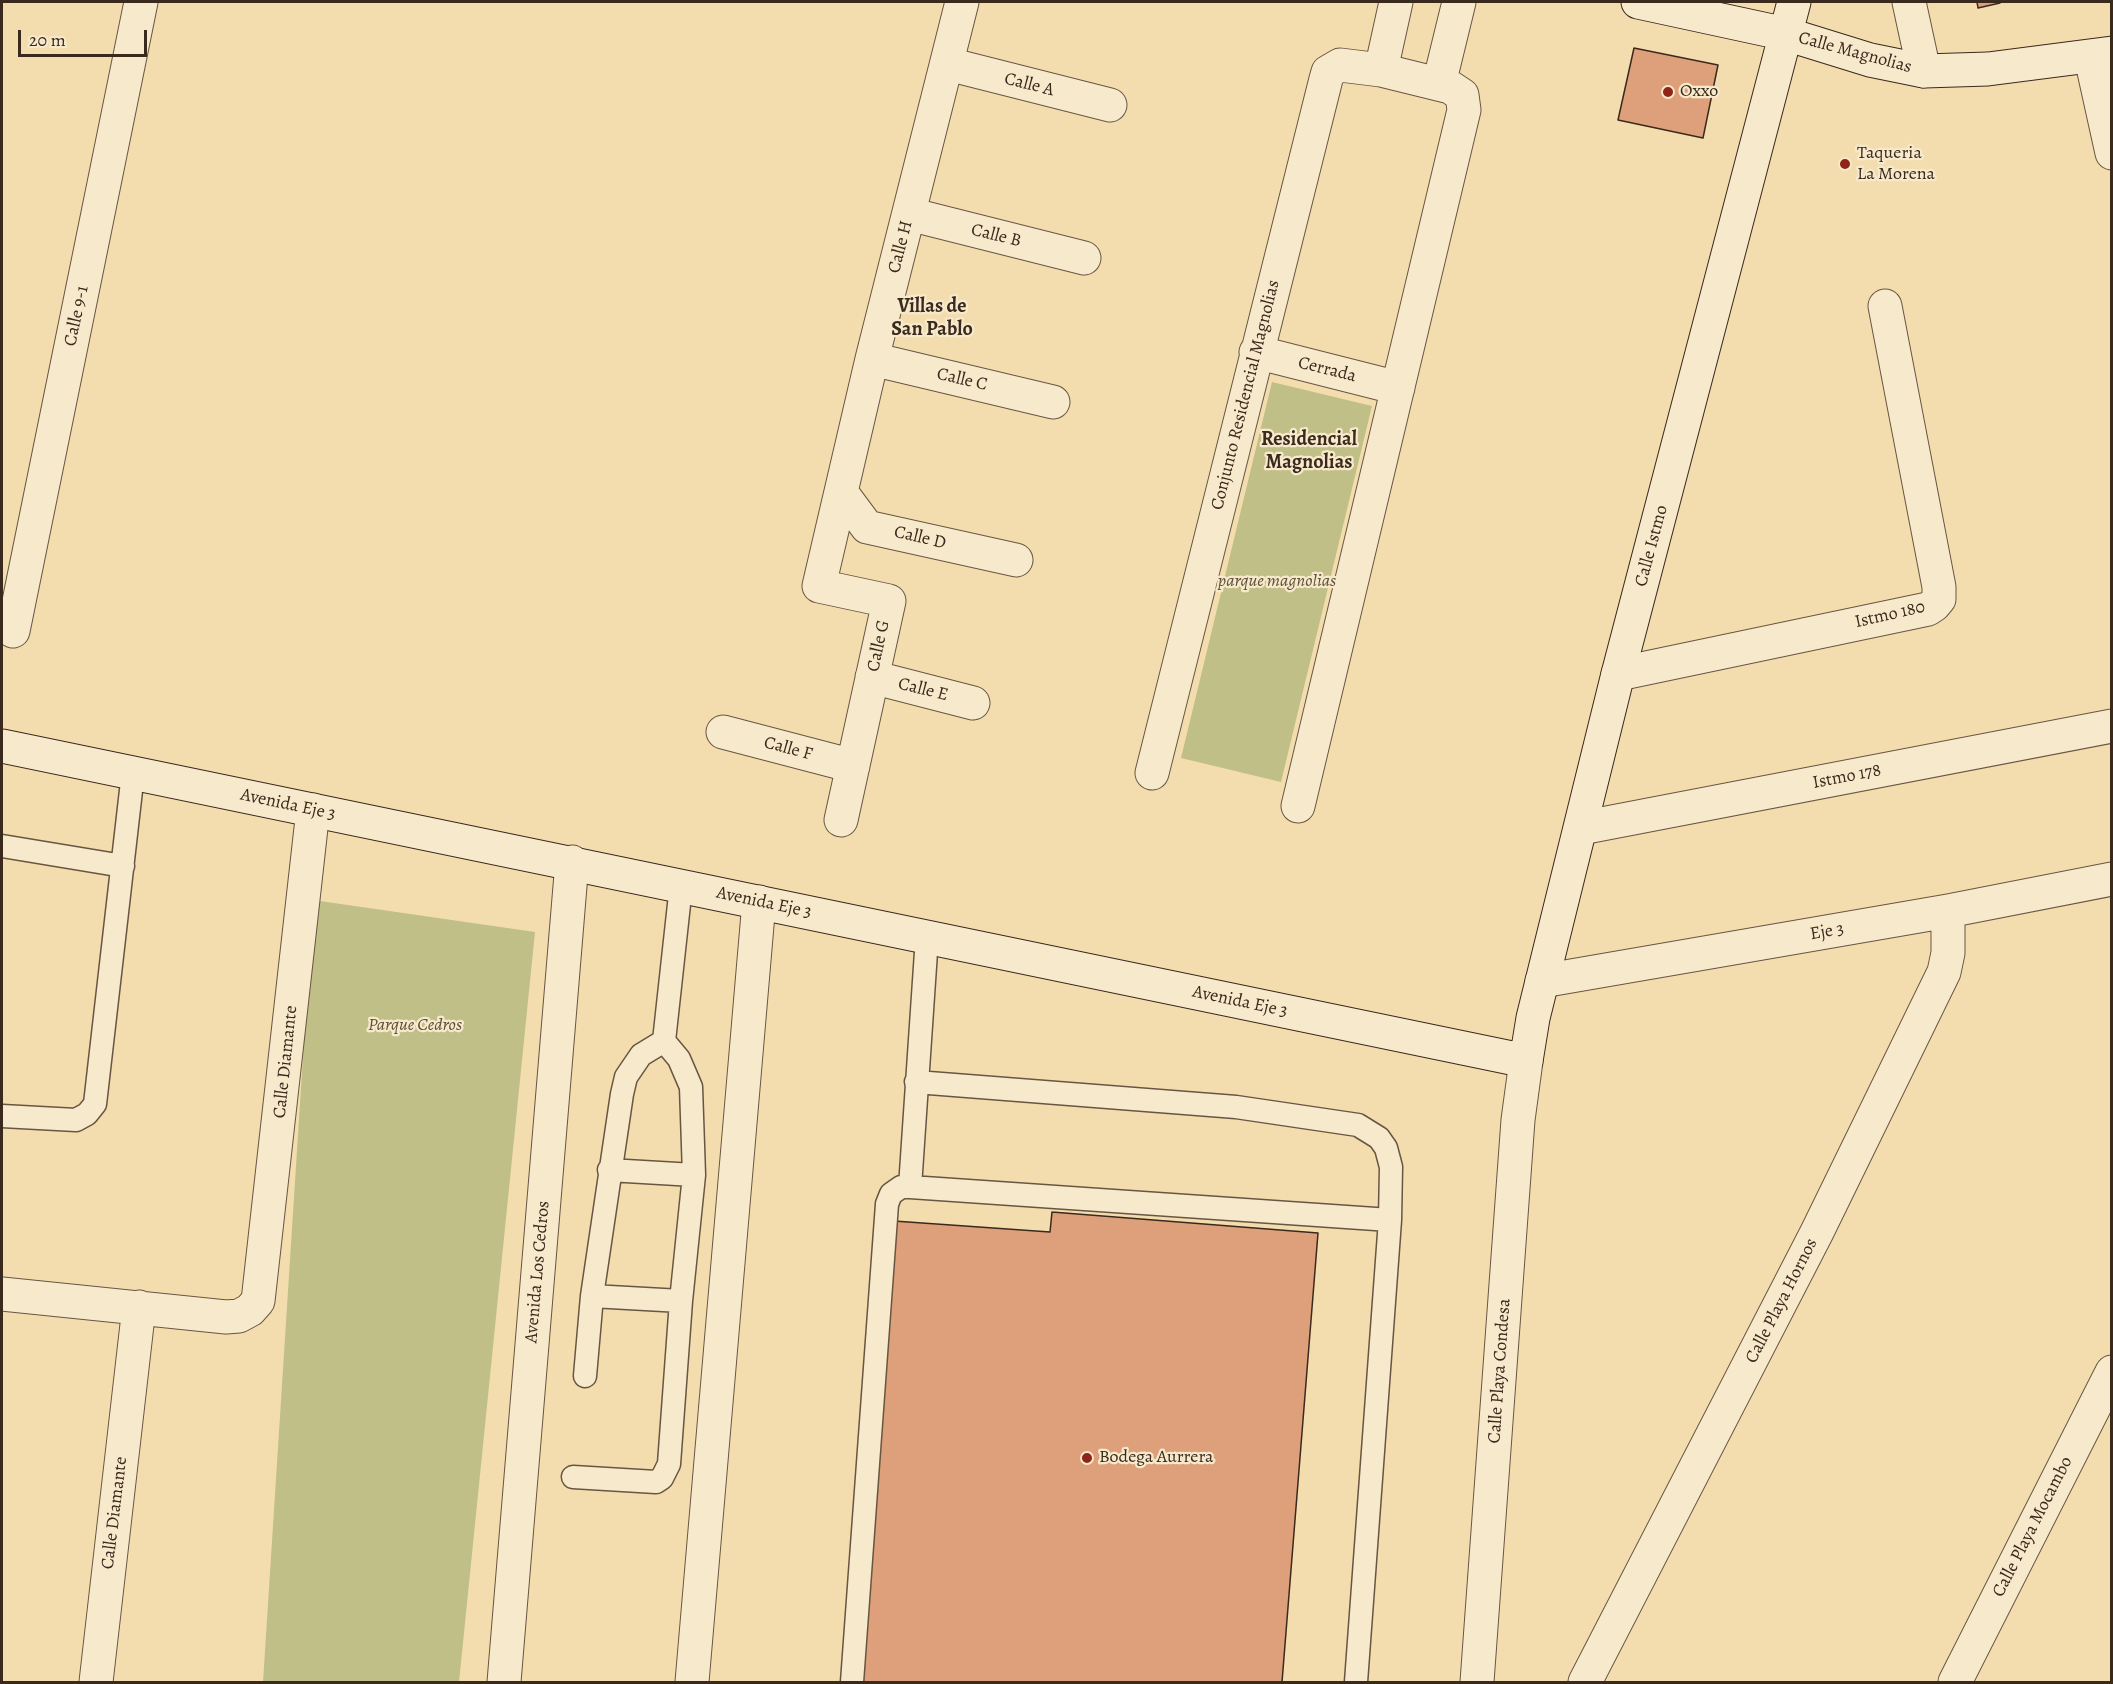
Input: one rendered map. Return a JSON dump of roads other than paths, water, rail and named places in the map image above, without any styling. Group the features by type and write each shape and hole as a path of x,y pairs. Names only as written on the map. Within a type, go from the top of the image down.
{"street":[{"name":"Calle 9-1","path":"13,631 141,2"},
{"name":"Calle H","path":"841,492 872,359 963,2"},
{"path":"1382,70 1396,2"},
{"path":"1439,84 1459,2"},
{"name":"Calle Istmo","path":"1526,1061 1542,981 1618,674 1794,2"},
{"path":"1909,2 1924,71"},
{"name":"Calle Magnolias","path":"1652,3 1786,34 1870,60 1924,71 1988,69 2101,56"},
{"path":"2101,56 2112,153"},
{"name":"Calle A","path":"948,64 1110,105"},
{"name":"Conjunto Residencial Magnolias","path":"1152,773 1328,72 1340,65 1382,70 1457,90 1464,102 1464,110 1298,806"},
{"name":"Calle B","path":"909,214 1084,258"},
{"name":"Istmo 180","path":"1618,674 1928,609 1939,599 1939,587 1886,306"},
{"name":"Cerrada","path":"1256,352 1398,388"},
{"name":"Calle C","path":"872,359 1053,402"},
{"name":"Calle D","path":"841,492 867,527 1016,560"},
{"name":"Calle G","path":"841,492 819,586 889,601 841,820"},
{"name":"Calle E","path":"872,677 973,703"},
{"name":"Istmo 178","path":"1581,828 2112,726"},
{"name":"Calle F","path":"723,732 853,766"},
{"name":"Avenida Eje 3","path":"2,746 1526,1061"},
{"name":"Calle Diamante","path":"96,1683 139,1307 226,1317 239,1316 250,1310 258,1301 262,1288 313,810"},
{"name":"Avenida Los Cedros","path":"504,1683 572,862"},
{"name":"Eje 3","path":"1542,981 1948,911 2112,879"},
{"path":"693,1683 759,902"},
{"name":"Calle Playa Hornos","path":"1585,1683 1818,1232 1944,972 1949,942 1948,911"},
{"name":"Calle Playa Condesa","path":"1478,1683 1518,1120 1526,1061"},
{"path":"2,1294 139,1307"},
{"name":"Calle Playa Mocambo","path":"1955,1683 2112,1372"}],"lane":[{"path":"2,1116 76,1120 87,1114 95,1104 133,773"},
{"path":"2,846 123,866"},
{"path":"573,1477 649,1482 663,1478 667,1472 694,1175 691,1087 679,1059 664,1041 681,886"},
{"path":"910,1186 927,937"},
{"path":"585,1376 592,1296 609,1170 626,1077 641,1055 664,1041"},
{"path":"916,1082 1236,1107 1358,1125 1379,1138 1389,1156 1390,1220 1356,1683"},
{"path":"609,1170 694,1175"},
{"path":"852,1683 887,1204 894,1191 910,1186 1390,1220"},
{"path":"592,1296 681,1301"}],"place":[{"name":"Oxxo","path":"1668,92"},
{"name":"Taqueria La Morena","path":"1845,164"},
{"name":"Bodega Aurrera","path":"1087,1458"}],"district":[{"name":"Villas de San Pablo","path":"932,318"},
{"name":"Residencial Magnolias","path":"1309,452"}],"park label":[{"name":"parque magnolias","path":"1277,582"},
{"name":"Parque Cedros","path":"415,1026"}]}
